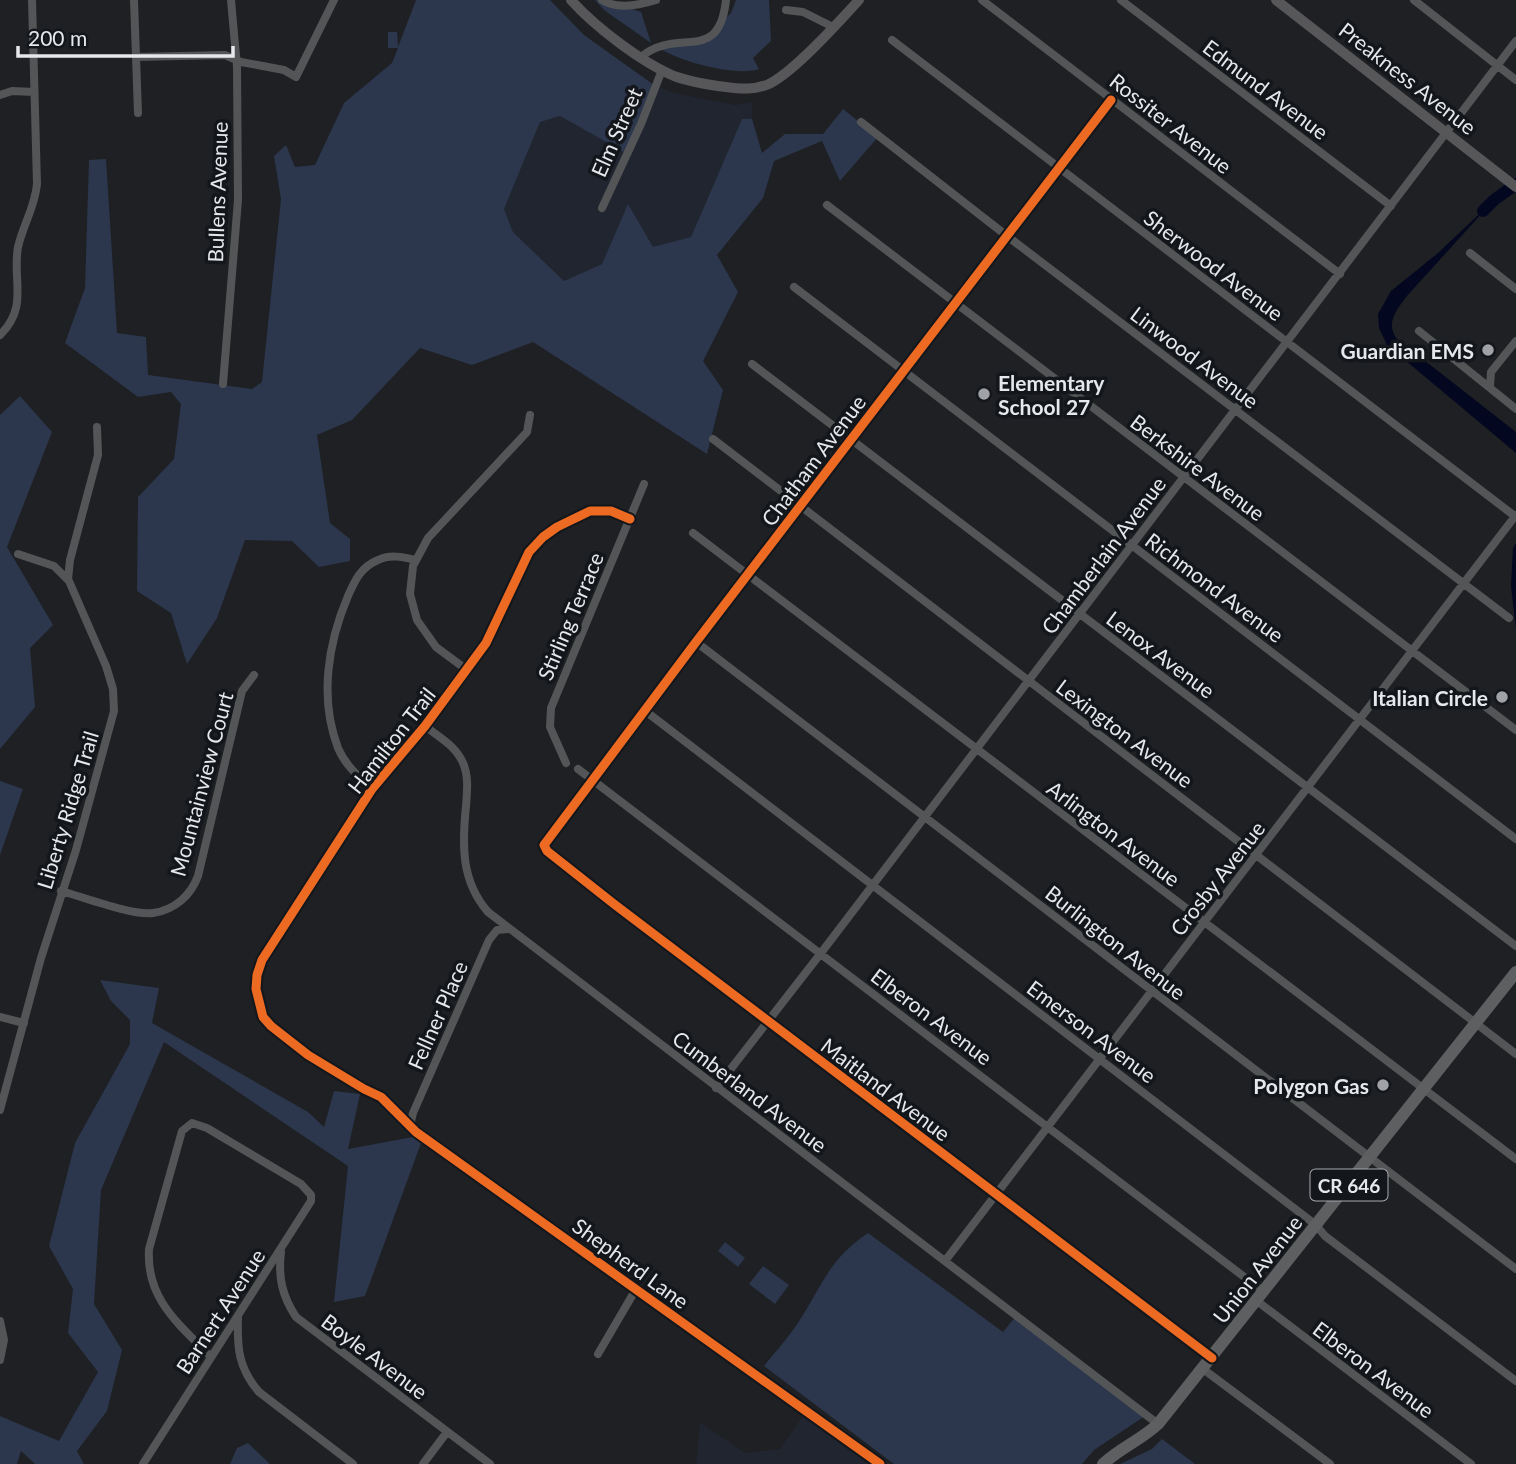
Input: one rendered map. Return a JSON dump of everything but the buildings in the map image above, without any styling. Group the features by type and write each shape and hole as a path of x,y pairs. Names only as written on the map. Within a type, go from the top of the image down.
{"main road":[{"path":"571,0 586,16 662,70 677,77 746,89 761,87 780,77 859,0"},
{"name":"Preakness Avenue","path":"1276,0 1512,183"},
{"name":"Union Avenue","path":"1158,1424 1516,972"},
{"name":"CR 646","path":"1103,1464 1158,1424"}],"street":[{"path":"0,335 9,325 17,307 19,243 36,195 32,0"},
{"path":"134,0 138,113"},
{"name":"Bullens Avenue","path":"223,384 237,224 236,59 230,0"},
{"path":"136,57 225,55 241,62 284,70 296,77 334,0"},
{"path":"602,0 607,4 622,6 656,0"},
{"path":"641,57 656,46 703,40 713,36 723,19 726,0"},
{"name":"Rossiter Avenue","path":"982,0 1340,274"},
{"name":"Edmund Avenue","path":"1121,0 1391,206"},
{"path":"1414,0 1516,80"},
{"path":"786,10 803,12 833,26"},
{"name":"Sherwood Avenue","path":"892,40 1516,516"},
{"name":"Chamberlain Avenue","path":"716,1088 1516,41"},
{"name":"Elm Street","path":"602,208 662,70"},
{"path":"0,95 12,91 34,92"},
{"name":"Chatham Avenue","path":"544,843 1111,100"},
{"name":"Linwood Avenue","path":"861,122 1509,618"},
{"name":"Berkshire Avenue","path":"827,205 1516,730"},
{"path":"1470,253 1516,289"},
{"name":"Richmond Avenue","path":"794,287 1516,839"},
{"path":"1419,331 1516,409"},
{"path":"1490,386 1491,372 1516,341"},
{"name":"Lenox Avenue","path":"752,364 1516,946"},
{"path":"467,670 436,647 417,620 410,594 415,560 428,538 527,432 530,415"},
{"path":"69,581 70,560 98,456 96,427"},
{"name":"Lexington Avenue","path":"713,439 1516,1054"},
{"name":"Stirling Terrace","path":"566,763 550,727 551,708 644,484"},
{"name":"Hamilton Trail","path":"364,1089 308,1055 263,1017 256,989 262,960 372,789 425,726 492,633 519,571 537,543 565,522 590,510 611,511 630,519"},
{"name":"Crosby Avenue","path":"945,1261 1516,516"},
{"name":"Arlington Avenue","path":"693,533 1516,1159"},
{"path":"18,554 54,566 69,581"},
{"path":"372,789 349,766 336,743 328,689 330,652 335,627 360,572 383,558 415,560"},
{"name":"Liberty Ridge Trail","path":"0,1110 114,711 113,689 106,666 69,581"},
{"name":"Burlington Avenue","path":"696,642 1516,1269"},
{"name":"Mountainview Court","path":"61,891 138,912 153,913 185,898 194,888 242,691 254,675"},
{"name":"Emerson Avenue","path":"644,710 1317,1225 1325,1236 1516,1381"},
{"name":"Cumberland Avenue","path":"425,726 451,746 463,763 467,794 463,857 467,877 481,905 508,929 1158,1424"},
{"name":"Elberon Avenue","path":"578,769 1049,1126 1471,1464"},
{"name":"Maitland Avenue","path":"544,843 547,851 997,1195 1330,1464"},
{"name":"Fellner Place","path":"413,1129 413,1112 489,940 497,930 508,929"},
{"path":"0,1017 24,1023"},
{"name":"Shepherd Lane","path":"364,1089 381,1097 413,1129 880,1464"},
{"name":"Barnert Avenue","path":"143,1464 311,1201 308,1189 296,1181 202,1125 192,1123 181,1131 149,1249 148,1267 158,1298 211,1357"},
{"name":"Boyle Avenue","path":"281,1250 281,1287 296,1317 490,1464"},
{"path":"598,1354 636,1289"},
{"path":"238,1316 239,1359 252,1384 353,1464"},
{"path":"0,1321 4,1340 0,1360"},
{"path":"423,1464 447,1432"}],"shaded area":[{"path":"416,0 550,0 584,35 654,85 631,156 560,116 540,122 504,209 513,232 564,281 602,264 628,204 653,247 691,237 742,119 752,119 762,153 785,134 823,134 843,109 878,137 840,181 822,141 774,161 763,198 717,255 738,292 703,361 723,390 707,454 533,342 472,365 420,348 352,420 317,435 330,523 350,539 350,561 319,567 292,541 245,540 217,618 187,664 171,613 137,591 138,497 174,459 181,404 171,392 138,397 65,343 85,288 89,160 106,159 117,333 146,337 148,375 252,389 262,382 281,199 274,156 286,145 295,167 315,165 344,103 392,63 398,48 388,48 388,32 397,32 398,47"},
{"path":"595,0 608,0 641,12 651,43 604,10"},
{"path":"736,0 769,0 771,41 753,58 759,69 736,71 706,66 677,57 656,46 707,37 731,13"},
{"path":"657,86 674,93 735,105 752,102 752,119 742,119 691,237 653,248 628,205 602,264 564,281 513,232 504,209 540,121 560,116 630,155"},
{"path":"1494,200 1406,297 1394,317 1392,328 1397,339 1516,432 1516,453 1387,345 1379,328 1378,314 1391,291 1438,253"},
{"path":"20,396 52,432 7,547 53,625 30,648 35,707 0,749 0,415"},
{"path":"1516,543 1516,629 1511,586 1513,548"},
{"path":"0,781 23,789 0,855"},
{"path":"100,980 159,988 152,1023 308,1112 324,1127 334,1091 360,1094 348,1149 424,1135 365,1296 334,1302 348,1166 164,1042 101,1190 94,1304 122,1350 107,1411 77,1451 84,1464 35,1464 21,1451 17,1464 0,1464 0,1416 59,1441 98,1372 68,1333 73,1289 49,1246 75,1143 130,1044 130,1020 111,1001"},
{"path":"868,1233 1003,1332 1016,1316 1145,1416 1094,1450 1082,1464 894,1464 764,1366 798,1323 835,1263"},
{"path":"725,1242 745,1258 738,1267 718,1251"},
{"path":"763,1266 789,1285 775,1304 749,1284"},
{"path":"803,1416 891,1464 696,1464 700,1422 745,1453 780,1449"},
{"path":"1162,1439 1195,1464 1120,1464 1152,1449"},
{"path":"248,1443 270,1464 230,1464 237,1448"}],"waterway":[{"path":"1483,211 1516,184"}],"cycle path":[{"path":"1111,100 544,845 547,851 614,904 1212,1358"},
{"path":"630,519 611,511 590,511 557,527 529,552 486,643 425,726 372,789 262,960 256,989 263,1017 308,1055 381,1097 416,1132 880,1464"}],"place":[{"name":"Guardian EMS","path":"1488,350"},
{"name":"Elementary School 27","path":"984,394"},
{"name":"Italian Circle","path":"1502,697"},
{"name":"Polygon Gas","path":"1383,1085"}]}
